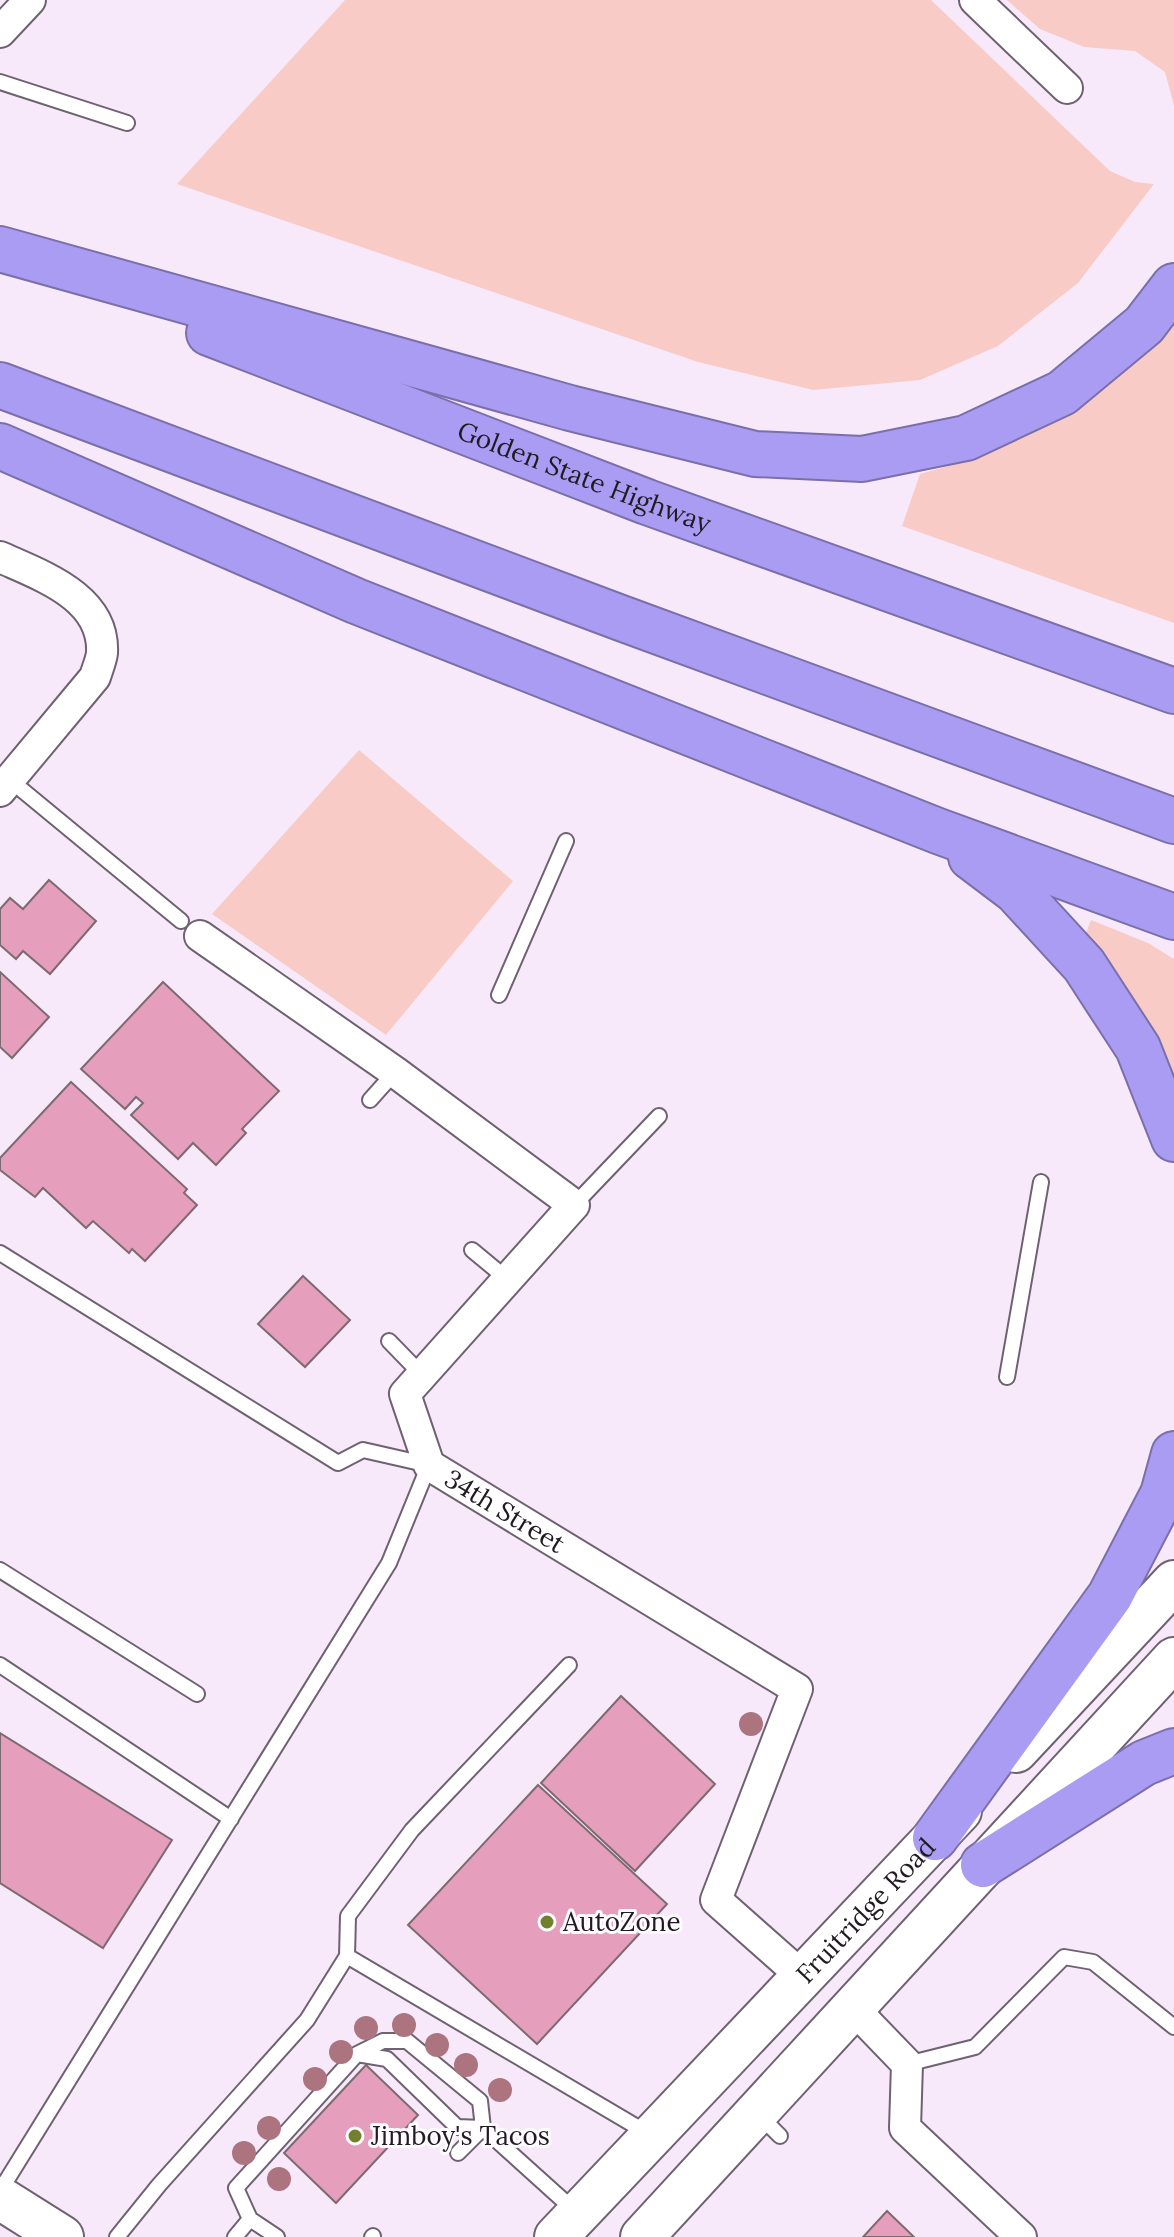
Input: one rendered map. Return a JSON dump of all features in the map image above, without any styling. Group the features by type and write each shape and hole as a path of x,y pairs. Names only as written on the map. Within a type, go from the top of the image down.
{"highway":[{"path":"0,251 570,408 755,454 862,459 966,438 1062,393 1144,325 1174,286"},
{"name":"Golden State Highway","path":"0,251 647,502 1174,691"},
{"path":"0,385 607,613 1174,821"},
{"path":"0,446 356,601 938,831 1174,917"},
{"path":"938,831 1016,891 1084,965 1138,1048 1174,1139"},
{"path":"935,1838 1110,1596 1163,1494 1174,1454"},
{"path":"983,1865 1144,1763 1174,1751"}],"main road":[{"name":"Fruitridge Road","path":"567,2225 1174,1582"},
{"name":"Fruitridge Road","path":"645,2236 768,2124 852,2007 1174,1659"},
{"path":"0,2198 57,2236"}],"street":[{"path":"0,32 30,0"},
{"path":"975,0 1067,88"},
{"path":"0,557 51,581 83,602 97,621 102,654 95,677 5,785"},
{"path":"190,928 395,1072 574,1205"},
{"name":"34th Street","path":"574,1205 405,1394 429,1465 797,1689 716,1900 803,1977"},
{"path":"852,2007 907,2064 905,2128 1021,2237"}],"lane":[{"path":"0,82 127,123"},
{"path":"5,785 190,928"},
{"path":"499,995 566,841"},
{"path":"370,1100 395,1072"},
{"path":"574,1205 659,1116"},
{"path":"1007,1377 1041,1182"},
{"path":"472,1250 507,1279"},
{"path":"0,1253 338,1463 363,1450 429,1465 389,1563 0,2191"},
{"path":"389,1341 422,1375"},
{"path":"0,1570 197,1694"},
{"path":"0,1665 231,1819"},
{"path":"117,2237 159,2185 307,2020 347,1956 348,1916 412,1830 569,1665"},
{"path":"347,1956 652,2136"},
{"path":"907,2064 975,2047 1064,1957 1093,1962 1174,2027"},
{"path":"277,2237 250,2219 236,2188 357,2054 383,2041 407,2041 480,2101 483,2128 567,2225"},
{"path":"357,2054 387,2059 457,2127 483,2128"},
{"path":"458,2153 483,2128"},
{"path":"235,2237 250,2219"}],"shaded area":[{"path":"345,0 931,0 1110,171 1135,182 1154,184 1078,283 998,346 920,380 813,390 698,362 177,184"},
{"path":"1007,0 1174,0 1174,106 1165,72 1135,51 1084,47 1040,29"},
{"path":"1174,312 1174,623 902,526 920,474 981,457 1053,421"},
{"path":"359,750 513,881 386,1035 212,914"},
{"path":"1091,920 1148,943 1174,959 1174,1110 1081,946"}],"building":[{"path":"49,880 96,921 50,974 23,951 16,959 0,945 0,909 10,898 23,909"},
{"path":"0,972 49,1017 12,1058 0,1047"},
{"path":"163,982 279,1091 242,1129 246,1133 216,1165 193,1143 178,1159 131,1115 143,1103 136,1097 125,1109 81,1069"},
{"path":"71,1082 187,1189 184,1193 197,1205 145,1261 132,1249 129,1253 93,1221 86,1228 43,1188 35,1197 0,1170 0,1158"},
{"path":"303,1276 350,1320 305,1367 258,1324"},
{"path":"621,1696 715,1784 635,1871 541,1783"},
{"path":"0,1733 172,1840 103,1948 0,1883"},
{"path":"538,1785 667,1904 537,2044 408,1925"},
{"path":"366,2065 418,2115 336,2203 284,2153"},
{"path":"887,2211 914,2237 863,2237"}],"place":[{"name":"AutoZone","path":"547,1922"},
{"name":"Jimboy's Tacos","path":"355,2136"}]}
